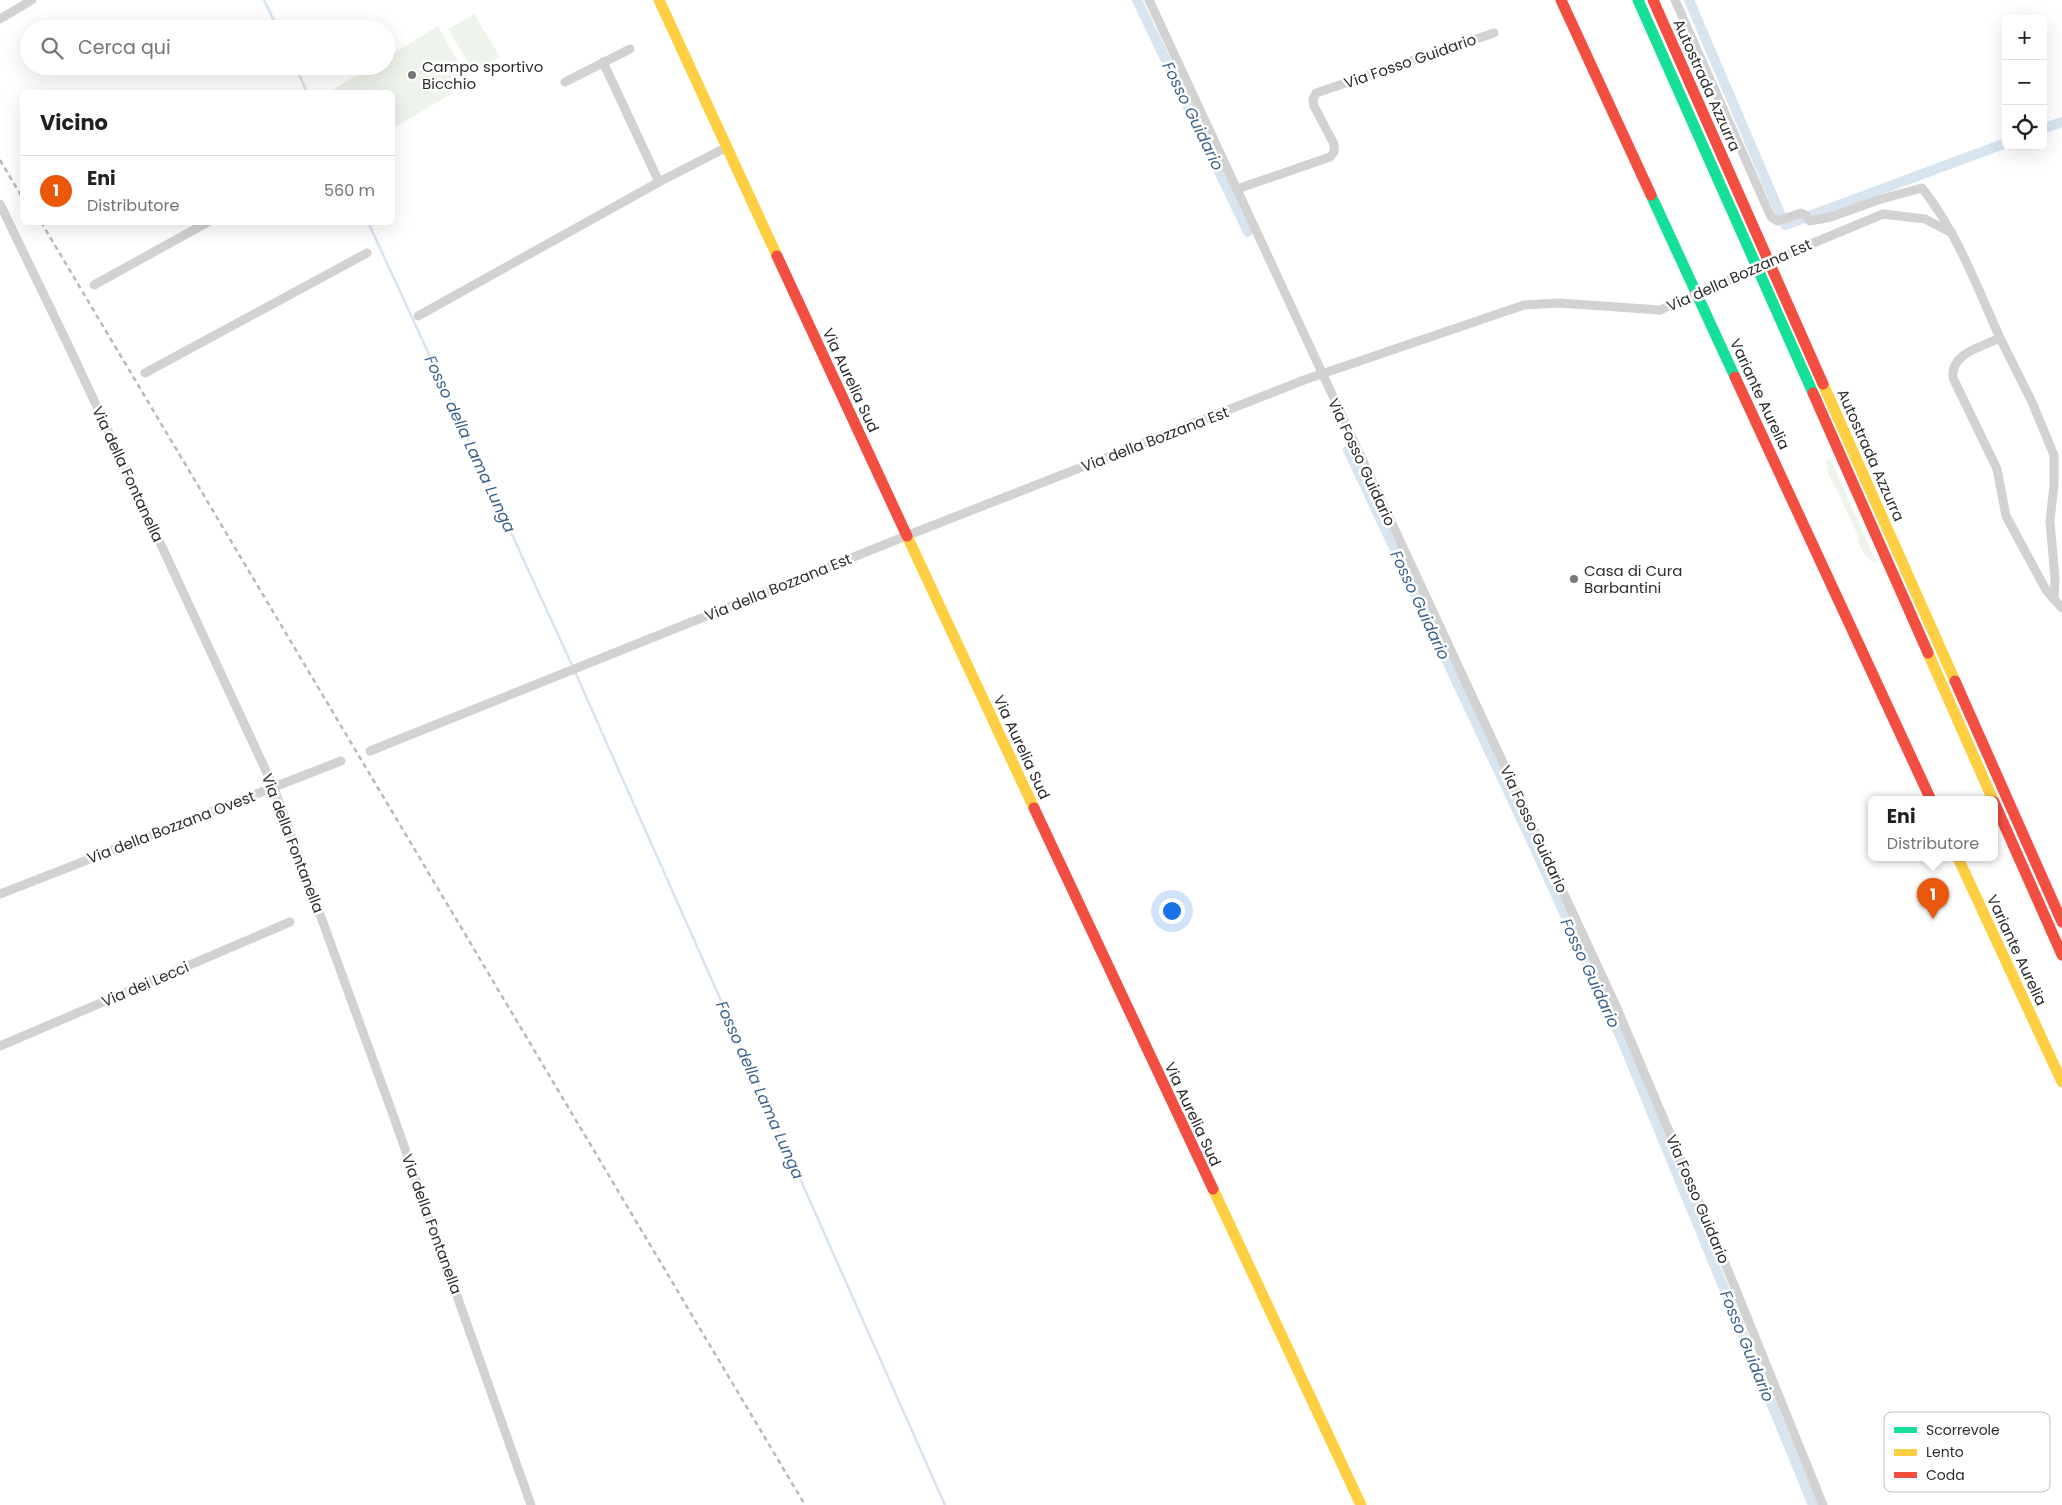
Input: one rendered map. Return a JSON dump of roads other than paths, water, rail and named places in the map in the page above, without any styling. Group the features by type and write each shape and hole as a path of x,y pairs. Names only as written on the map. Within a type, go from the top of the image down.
{"main road":[{"name":"Via Aurelia Sud","path":"659,0 906,536 1361,1505"},
{"name":"Variante Aurelia","path":"1561,0 1929,796"},
{"name":"Variante Aurelia","path":"1573,0 1941,796"},
{"name":"Autostrada Azzurra","path":"1638,0 1992,796"},
{"name":"Autostrada Azzurra","path":"1653,0 2062,922"},
{"name":"Autostrada Azzurra","path":"1998,810 2062,954"},
{"name":"Variante Aurelia","path":"1959,861 2062,1082"},
{"name":"Variante Aurelia","path":"1971,861 2062,1057"}],"street":[{"path":"0,19 32,0"},
{"name":"Via Fosso Guidario","path":"1149,0 1616,1006 1734,1285 1823,1505"},
{"path":"1675,0 1771,217 1777,221 1801,214 1807,218 1831,217 1878,200 1922,188 1938,208 1952,233 2000,338 2032,402 2054,455 2054,485 2050,521 2055,579 2054,599"},
{"name":"Via Fosso Guidario","path":"1237,189 1330,157 1334,152 1334,144 1314,106 1313,99 1316,93 1494,33"},
{"path":"565,82 630,49"},
{"path":"603,62 659,182"},
{"path":"418,316 659,182 726,147"},
{"name":"Via della Fontanella","path":"0,204 75,360 274,788 532,1505"},
{"name":"Via della Bozzana Est","path":"370,751 906,536 1322,373 1524,306 1560,303 1660,310 1883,214 1925,219 1952,233"},
{"path":"94,285 203,225"},
{"path":"145,373 367,253"},
{"path":"2000,338 1959,357 1952,370 1953,378 1997,469 2006,516 2046,590 2062,608"},
{"name":"Via della Bozzana Ovest","path":"0,894 341,761"},
{"name":"Via dei Lecci","path":"0,1046 290,922"}],"waterway":[{"name":"Fosso della Lama Lunga","path":"264,0 274,20"},
{"name":"Fosso Guidario","path":"1137,0 1248,232"},
{"path":"1689,0 1785,225 2002,144"},
{"name":"Fosso della Lama Lunga","path":"299,75 306,90"},
{"path":"2047,128 2062,122"},
{"name":"Fosso della Lama Lunga","path":"369,225 572,665"},
{"name":"Fosso Guidario","path":"1348,450 1530,838 1624,1045 1813,1505"},
{"name":"Fosso della Lama Lunga","path":"576,674 945,1505"}],"railway":[{"path":"0,160 20,194"},
{"path":"43,225 805,1505"}],"place":[{"name":"Campo sportivo Bicchio","path":"412,75"},
{"name":"Casa di Cura Barbantini","path":"1574,579"},
{"name":"Eni","path":"1933,919"}]}
